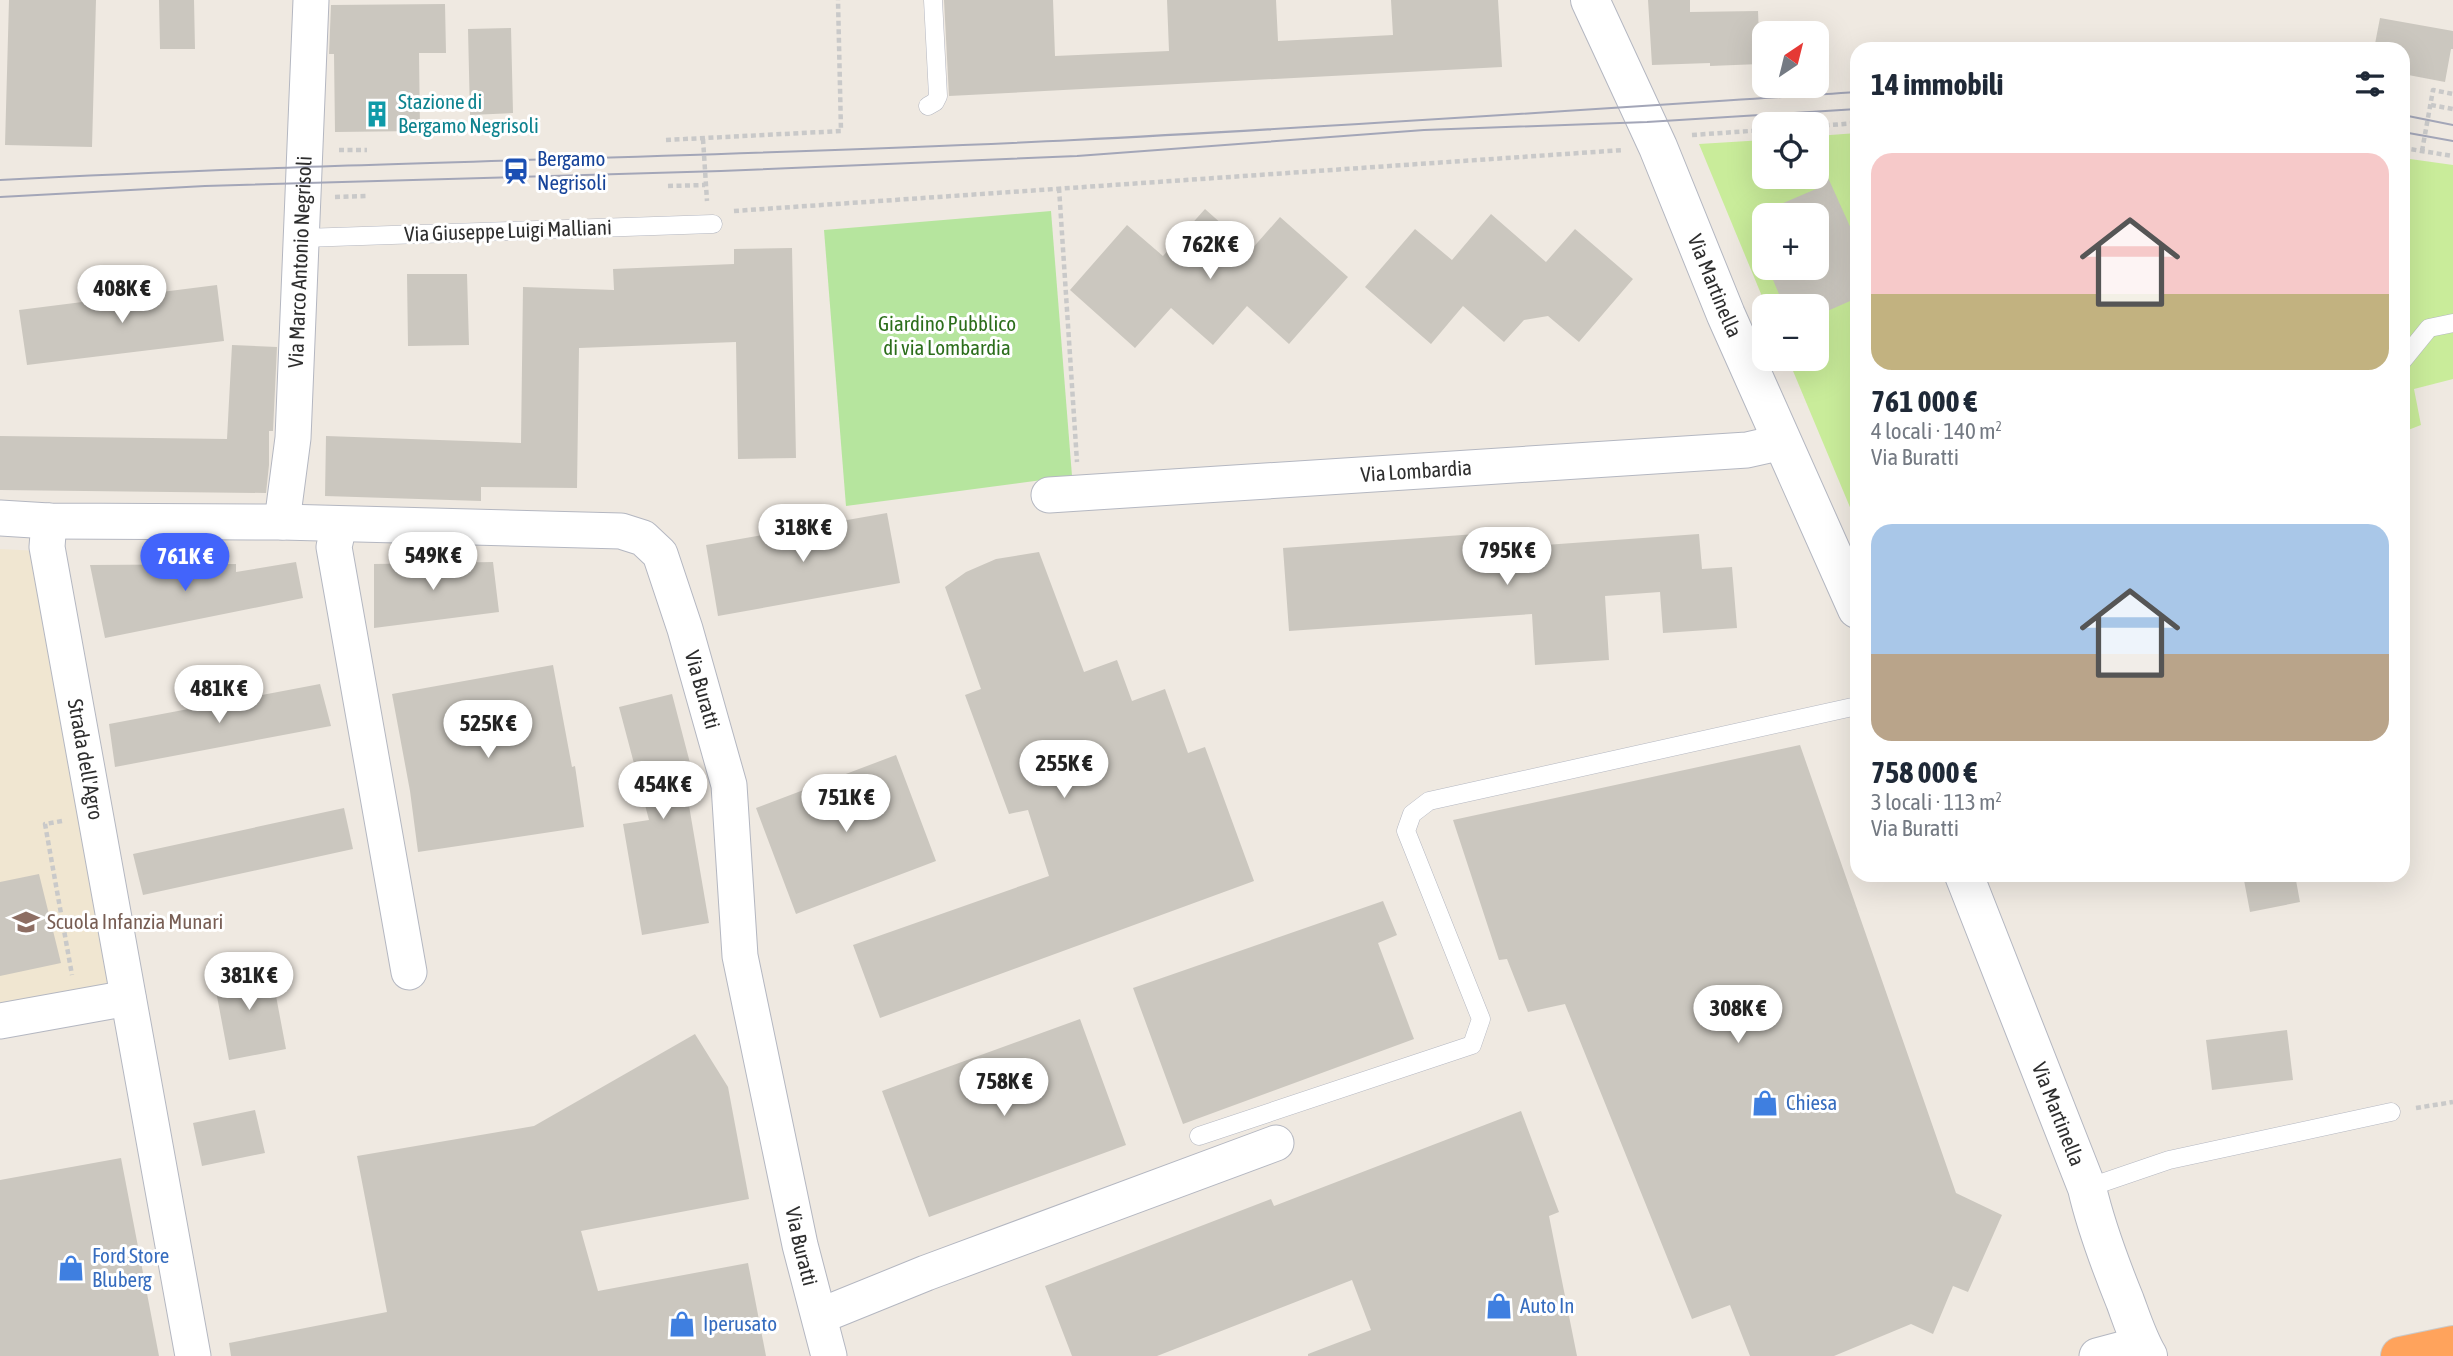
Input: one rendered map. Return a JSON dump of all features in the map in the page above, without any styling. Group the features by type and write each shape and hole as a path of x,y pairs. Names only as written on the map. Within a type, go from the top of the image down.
{"highway":[{"path":"2400,1356 2453,1345"}],"street":[{"name":"Via Marco Antonio Negrisoli","path":"282,522 293,438 311,0"},
{"name":"Via Martinella","path":"1590,0 1656,142 1726,315 1850,593"},
{"name":"Via Lombardia","path":"1064,495 1747,450 1782,442"},
{"name":"Via Buratti","path":"0,518 621,531 643,538 660,554 685,629 729,785 740,956 800,1245 829,1356"},
{"name":"Strada dell'Agro","path":"49,521 47,547 193,1356"},
{"path":"339,525 334,547 409,972"},
{"name":"Via Martinella","path":"1967,882 2087,1188 2096,1227 2145,1350"},
{"path":"0,1021 128,998"},
{"name":"Via Buratti","path":"820,1316 926,1273 1276,1143"},
{"path":"2097,1356 2145,1350"}],"lane":[{"path":"928,106 939,96 933,0"},
{"name":"Via Giuseppe Luigi Malliani","path":"303,238 712,218"},
{"path":"2410,351 2429,328 2453,323"},
{"path":"1199,1136 1472,1045 1481,1019 1406,831 1412,814 1429,801 1850,708"},
{"path":"2087,1188 2169,1160 2391,1112"}],"path":[{"path":"666,140 841,131 838,0"},
{"path":"2422,151 2433,90 2453,94"},
{"path":"2431,105 2453,109"},
{"path":"1829,125 1850,124"},
{"path":"703,139 705,185 712,218 1656,142 1752,131"},
{"path":"2410,149 2453,156"},
{"path":"337,150 367,150"},
{"path":"668,186 705,185"},
{"path":"1059,188 1064,495"},
{"path":"339,196 369,196"},
{"path":"60,978 72,975 45,824 97,815"},
{"path":"2391,1112 2453,1102"}],"shaded area":[{"path":"0,549 40,551 118,1016 0,1039"}],"green space":[{"path":"1850,134 1850,507 1793,371 1829,371 1829,294 1761,294 1755,280 1829,280 1829,203 1752,203 1752,272 1699,144 1752,141 1752,189 1829,189 1829,135"},
{"path":"2410,159 2453,165 2453,379 2414,389 2421,425 2410,429"},
{"name":"Giardino Pubblico di via Lombardia","path":"1051,211 1072,476 846,506 824,230"}],"building":[{"path":"9,0 96,0 92,147 5,145"},
{"path":"159,0 194,0 195,49 160,49"},
{"path":"944,0 1053,0 1055,56 1169,51 1167,0 1276,0 1278,41 1393,35 1391,0 1498,0 1502,67 949,96"},
{"path":"1648,0 1690,0 1690,12 1758,11 1758,21 1752,21 1752,64 1652,65"},
{"path":"445,4 446,53 419,53 420,131 335,132 334,54 329,54 331,5"},
{"path":"2380,18 2453,31 2453,49 2445,82 2410,75 2410,42 2375,42"},
{"path":"511,28 513,113 470,115 468,29"},
{"path":"1829,180 1850,226 1850,301 1829,310 1829,294 1779,294 1773,280 1829,280 1829,203 1783,203 1816,189 1829,189"},
{"path":"1205,209 1251,250 1280,217 1348,277 1289,344 1247,306 1213,345 1171,308 1135,348 1070,290 1127,225 1163,256"},
{"path":"1491,214 1546,262 1575,229 1633,279 1579,342 1548,316 1524,320 1504,342 1463,306 1431,344 1365,287 1415,229 1452,260"},
{"path":"792,248 796,458 738,459 736,342 579,348 577,488 481,487 481,501 325,496 326,436 521,443 523,287 614,290 613,269 734,264 734,249"},
{"path":"407,274 467,274 469,345 408,346"},
{"path":"217,285 224,341 27,365 19,310"},
{"path":"232,345 277,347 273,431 269,431 266,493 0,490 0,436 227,439"},
{"path":"887,513 900,583 718,616 706,545"},
{"path":"1490,533 1491,549 1699,534 1702,569 1732,567 1737,628 1663,633 1660,592 1605,596 1609,660 1535,665 1532,614 1289,631 1283,548"},
{"path":"1039,552 1084,672 1117,660 1132,701 1165,689 1188,753 1205,747 1254,881 880,1018 853,945 1049,876 1028,810 1009,814 965,695 981,689 945,587 966,572 996,559"},
{"path":"296,562 303,598 105,638 90,565 236,564 236,572"},
{"path":"493,562 499,612 374,628 374,564"},
{"path":"553,665 572,767 575,766 584,827 418,852 392,694"},
{"path":"320,684 331,726 115,767 109,724"},
{"path":"672,694 696,786 686,788 709,923 642,935 623,824 649,820 619,707"},
{"name":"Chiesa","path":"1800,745 1956,1193 2002,1215 1968,1292 1953,1286 1933,1334 1911,1324 1834,1356 1750,1356 1730,1305 1692,1319 1565,1004 1528,1012 1507,959 1499,960 1453,820"},
{"path":"896,755 936,861 796,914 756,808"},
{"path":"344,808 353,849 143,895 133,854"},
{"name":"Scuola Infanzia Munari","path":"39,874 61,963 0,976 0,882"},
{"path":"2244,882 2296,882 2300,902 2250,912"},
{"path":"1383,901 1397,935 1378,943 1414,1039 1183,1124 1133,988"},
{"path":"270,964 286,1049 229,1060 213,975"},
{"path":"1080,1019 1126,1145 929,1217 882,1091"},
{"path":"2287,1030 2293,1080 2212,1090 2206,1040"},
{"path":"695,1034 728,1087 749,1199 581,1231 598,1291 748,1263 766,1356 231,1356 229,1343 387,1312 357,1156 534,1126"},
{"path":"255,1110 265,1153 202,1166 193,1123"},
{"path":"1521,1111 1559,1212 1549,1216 1577,1356 1308,1356 1371,1330 1352,1280 1157,1356 1072,1356 1045,1286 1271,1199 1274,1206"},
{"name":"Ford Store Bluberg","path":"121,1158 159,1356 0,1356 0,1180"}],"tram line":[{"path":"0,180 1074,140 1850,92"},
{"path":"0,197 205,186 721,171 1077,156 1424,130 1647,122 1850,109"},
{"path":"2410,116 2453,125"},
{"path":"2410,133 2453,141"}],"place":[{"name":"Stazione di Bergamo Negrisoli","path":"377,114"},
{"name":"Bergamo Negrisoli","path":"516,171"},
{"name":"Scuola Infanzia Munari","path":"26,922"},
{"name":"Chiesa","path":"1765,1103"},
{"name":"Ford Store Bluberg","path":"71,1268"},
{"name":"Auto In","path":"1499,1306"},
{"name":"Iperusato","path":"682,1324"}]}
